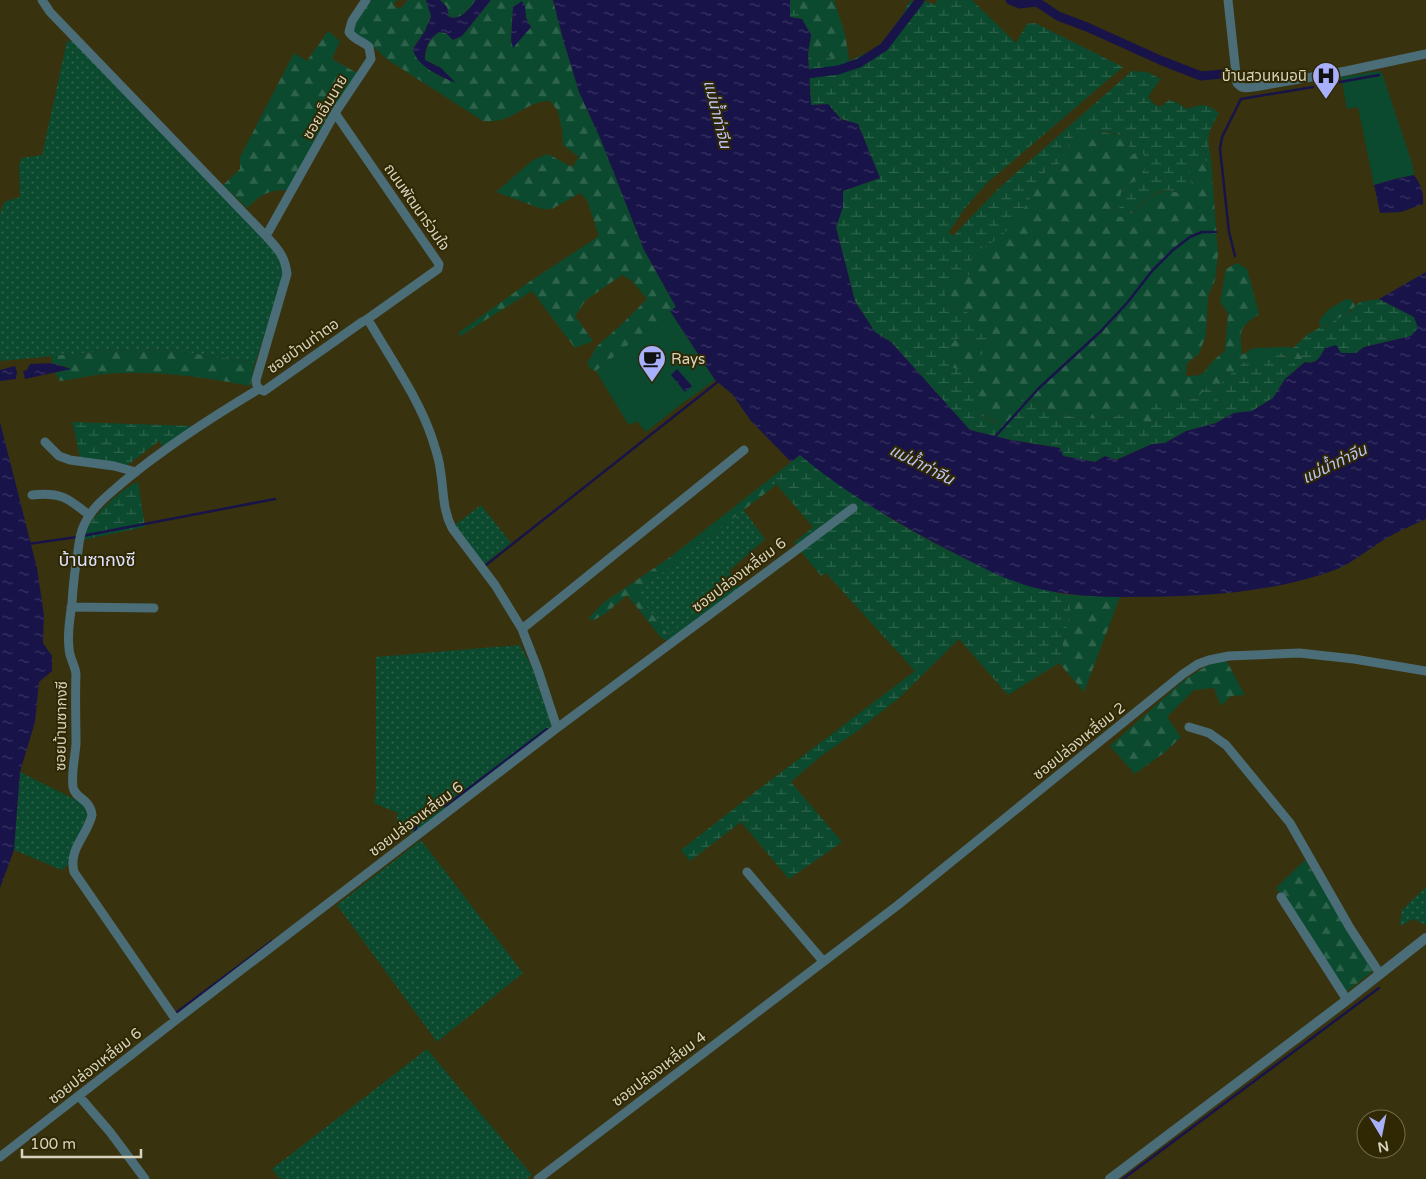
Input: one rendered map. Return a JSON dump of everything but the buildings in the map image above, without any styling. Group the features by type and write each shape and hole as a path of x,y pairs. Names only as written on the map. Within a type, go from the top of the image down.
{"street":[{"name":"ซอยบ้านท่าตอ","path":"42,0 50,12 280,252 285,262 287,274 256,380 256,385 259,389 264,390 366,320"},
{"name":"ซอยเอ็มนาย","path":"266,236 335,113 371,59 370,47 353,38 350,32 352,21 366,0"},
{"path":"1228,0 1237,83 1244,88 1346,71 1426,54"},
{"name":"ถนนพัฒนาร่วมใจ","path":"335,113 439,264 438,269 366,320"},
{"path":"366,320 370,323 416,402 432,438 440,468 445,509 452,528 495,585 522,629 538,670 556,728"},
{"name":"ซอยบ้านซากงซี","path":"176,1020 74,872 72,864 72,856 92,815 88,804 77,794 73,787 76,744 76,674 68,647 78,548 83,526 100,502 136,472 204,423 259,389"},
{"path":"45,442 58,456 70,460 114,466 136,472"},
{"path":"522,629 744,450"},
{"path":"32,495 52,494 62,496 89,515"},
{"name":"ซอยปล่องเหลี่ยม 6","path":"0,1157 556,728 853,508"},
{"path":"71,607 154,608"},
{"name":"ซอยปล่องเหลี่ยม 2","path":"796,982 898,905 1198,664 1229,656 1299,653 1354,659 1426,671"},
{"path":"1189,727 1209,733 1226,745 1290,823 1350,928 1380,974"},
{"path":"747,872 823,961"},
{"path":"1281,897 1347,1000"},
{"path":"1110,1179 1426,938"},
{"name":"ซอยปล่องเหลี่ยม 4","path":"538,1179 796,982"},
{"path":"79,1096 110,1132 145,1179"}],"green space":[{"path":"365,0 397,0 393,5 400,9 408,0 426,0 431,16 425,31 413,48 421,63 445,79 441,68 425,60 428,44 439,32 462,36 491,0 553,0 579,92 601,140 644,250 676,307 596,371 590,369 587,362 596,347 647,299 632,281 622,275 586,300 575,316 593,341 575,348 532,291 460,336 458,333 529,282 599,236 587,200 580,193 552,209 542,209 496,192 533,160 548,154 572,167 579,157 563,145 558,111 550,101 533,104 502,119 483,121 388,60 368,42 346,34","holes":["522,2 525,6 526,18 531,27 513,47 511,40 513,7"]},
{"path":"440,0 476,0 461,16 453,18 449,17 447,7"},
{"path":"790,0 800,0 798,3 802,19 790,17"},
{"path":"800,0 834,0 845,34 849,59 834,61 830,56 808,52 811,35 802,19 798,3"},
{"path":"911,0 913,2 924,1 935,5 937,0 972,0 1016,43 1027,24 1035,23 1123,67 988,182 965,208 949,232 953,236 999,188 1132,71 1147,72 1161,79 1148,97 1154,104 1160,107 1169,100 1187,109 1204,105 1211,107 1219,113 1209,135 1211,159 1189,169 1192,186 1186,192 1161,191 1147,199 1130,215 1119,217 1121,193 1144,170 1145,162 1142,151 1137,151 1131,156 1124,136 1103,132 1084,133 1070,139 1062,162 1048,169 1028,190 1030,199 1014,224 998,239 973,253 969,275 950,284 945,292 945,297 946,303 971,314 977,327 993,344 980,356 978,344 967,337 956,339 950,345 953,368 969,374 977,390 974,400 976,413 1002,426 1020,412 1021,400 1029,398 1055,412 1074,417 1093,419 1130,412 1138,426 1148,428 1156,420 1149,406 1160,401 1180,401 1197,398 1207,387 1218,383 1214,389 1218,401 1222,402 1226,398 1222,382 1244,362 1265,359 1269,352 1274,351 1282,354 1299,367 1285,379 1273,398 1252,411 1234,413 1216,423 1186,431 1165,443 1152,444 1115,460 1105,456 1095,462 1063,456 1060,448 1011,440 970,430 891,342 875,332 855,301 836,227 843,207 843,191 880,178 858,124 841,119 828,104 811,105 808,52 830,56 834,61 849,59 850,61 872,50 884,41"},
{"path":"328,31 340,41 332,59 357,73 288,190 266,194 247,208 223,185 240,169 240,157 294,53 307,61"},
{"path":"67,41 73,41 281,257 284,270 282,283 255,363 163,349 108,351 0,361 0,213 4,202 20,197 19,165 22,158 42,155"},
{"path":"1378,71 1382,73 1413,166 1414,175 1374,185 1358,107 1347,109 1341,77"},
{"path":"1096,131 1124,136 1131,155 1137,151 1142,151 1145,158 1142,174 1122,190 1118,211 1132,214 1149,197 1167,190 1179,193 1192,186 1189,169 1211,159 1218,254 1215,280 1208,296 1206,335 1199,354 1187,363 1186,376 1201,374 1225,351 1228,313 1220,302 1226,269 1237,263 1247,269 1259,314 1247,323 1242,331 1242,355 1253,348 1289,347 1297,351 1305,362 1299,367 1290,361 1286,355 1269,352 1265,359 1244,362 1226,398 1222,402 1218,401 1214,389 1218,384 1207,387 1197,398 1180,401 1160,401 1156,420 1148,428 1138,427 1130,412 1093,419 1074,417 1055,412 1029,398 1020,412 1002,426 976,413 974,400 953,368 950,345 956,339 967,337 978,344 980,355 992,344 977,327 971,314 946,303 945,292 954,281 969,275 973,253 998,239 1030,199 1028,190 1048,169 1062,162 1070,139 1081,133"},
{"path":"1346,299 1352,300 1355,306 1339,318 1320,327 1319,321 1328,310"},
{"path":"1379,299 1414,317 1418,328 1412,336 1364,347 1356,353 1341,353 1309,363 1305,362 1297,351 1292,349 1307,335 1352,311 1360,302"},
{"path":"670,311 715,380 646,432 637,421 630,425 626,421 596,371"},
{"path":"163,349 255,363 250,386 196,377 142,373 99,375 60,381 55,373 70,368 52,363 52,356"},
{"path":"72,422 195,426 164,448 159,441 126,466 80,457"},
{"path":"800,455 851,493 893,520 936,544 978,565 1061,594 1073,595 1059,663 1008,695 959,639 899,698 856,732 821,756 791,782 842,842 789,879 741,822 690,861 681,850 915,671 826,573 821,576 794,543 813,527 771,478"},
{"path":"771,478 776,485 636,593 667,634 673,632 726,589 720,578 725,572 729,571 740,588 668,641 661,638 627,595 605,614 594,620 588,619 603,603 669,558"},
{"path":"138,482 145,527 83,540 86,529 102,509 125,489"},
{"path":"481,505 511,543 482,566 455,525"},
{"path":"743,509 765,539 729,571 725,572 726,589 673,632 667,634 635,593"},
{"path":"1073,595 1120,597 1084,692 1059,663"},
{"path":"520,645 533,669 550,719 551,728 424,827 411,833 396,824 398,813 374,803 376,790 376,657"},
{"path":"1226,660 1245,695 1231,696 1221,706 1214,688 1194,690 1167,717 1181,737 1165,752 1135,774 1110,746 1183,681 1206,666"},
{"path":"20,772 86,805 90,811 70,856 68,865 62,870 14,850"},
{"path":"421,840 523,973 437,1042 337,905"},
{"path":"1305,860 1371,966 1372,972 1346,992 1276,888"},
{"path":"1426,887 1426,925 1413,919 1400,926 1402,910"},
{"path":"427,1049 532,1175 526,1179 280,1179 272,1169"}],"water":[{"path":"426,0 440,0 447,7 449,17 453,18 461,16 476,0 491,0 462,36 453,40 446,33 439,32 428,44 425,60 441,68 456,83 443,78 424,66 415,55 413,49 425,31 431,16"},
{"name":"แม่น้ำท่าจีน","path":"553,0 790,0 790,17 802,19 811,35 808,54 811,105 828,104 841,119 858,124 880,178 843,191 843,207 836,227 855,301 875,332 891,342 970,430 1011,440 1060,448 1063,456 1095,462 1105,456 1116,460 1152,444 1165,443 1186,431 1216,423 1234,413 1252,411 1273,398 1285,379 1305,362 1309,363 1318,360 1325,348 1336,345 1341,353 1356,353 1364,347 1411,336 1418,328 1414,317 1379,299 1426,272 1426,519 1387,538 1337,569 1288,584 1236,592 1184,596 1120,597 1082,595 1056,592 1012,581 935,543 875,509 836,483 800,455 791,462 751,421 732,394 715,380 670,311 676,307 644,250 601,140 579,92"},
{"path":"522,1 525,6 526,18 531,27 513,48 511,40 513,7"},
{"path":"1414,175 1422,189 1423,204 1401,212 1380,213 1374,185"},
{"path":"52,363 71,369 25,379 23,371 27,370 30,364"},
{"path":"15,366 17,372 16,379 0,381 0,370"},
{"path":"677,369 692,386 685,392 671,375"},
{"path":"0,422 37,568 44,615 43,643 52,656 52,671 39,682 35,722 20,772 14,850 0,888"}],"waterway":[{"path":"799,75 838,70 859,63 884,47 920,0"},
{"path":"1010,0 1020,4 1036,2 1058,16 1201,76 1222,74"},
{"path":"1340,82 1379,75"},
{"path":"1235,256 1229,232 1220,149 1222,137 1241,99 1313,87"},
{"path":"993,439 1039,388 1100,332 1127,303 1152,271 1173,250 1190,237 1202,232 1216,232"},
{"path":"486,565 720,380"},
{"path":"82,536 275,499"},
{"path":"28,544 77,537"},
{"path":"415,832 417,824 426,809 447,805 547,729"},
{"path":"177,1012 272,941"},
{"path":"1123,1179 1379,988"}],"place":[{"name":"บ้านสวนหมอนิ","path":"1326,100"},
{"name":"Rays","path":"652,383"}],"district":[{"name":"บ้านซากงซี","path":"97,560"}]}
